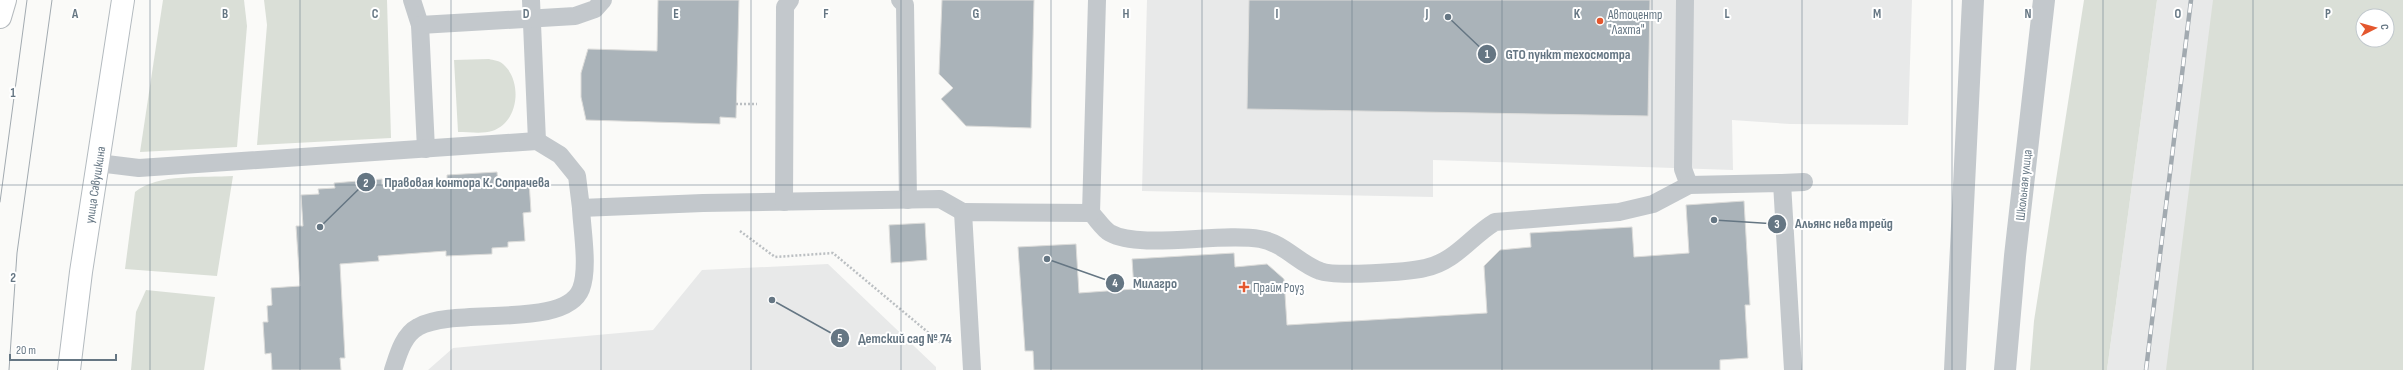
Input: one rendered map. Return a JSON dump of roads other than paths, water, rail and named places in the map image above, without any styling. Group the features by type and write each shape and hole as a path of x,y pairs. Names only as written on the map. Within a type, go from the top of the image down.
{"main road":[{"path":"0,17 5,0"},
{"name":"улица Савушкина","path":"69,370 81,272 123,0"}],"street":[{"path":"1955,370 1973,0"},
{"name":"Школьная улица","path":"2005,370 2015,256 2044,0"}],"lane":[{"path":"412,0 420,25 426,149"},
{"path":"531,0 537,141"},
{"path":"420,25 575,16 595,9 603,0"},
{"path":"784,202 785,7 790,0"},
{"path":"900,0 905,5 908,200"},
{"path":"1097,0 1091,213 1110,233 1137,240 1235,236 1261,239 1285,248 1320,272 1342,275 1425,268 1446,262 1480,231 1495,222 1618,212 1653,204 1689,186 1804,182"},
{"path":"1685,0 1683,169 1689,186"},
{"path":"98,163 139,168 537,141 560,155 577,176 581,208 584,271 580,290 567,306 548,312 442,319 418,327 400,347 393,370"},
{"path":"1782,183 1793,370"},
{"path":"581,208 940,199 963,212 1091,213"},
{"path":"963,212 972,369"}],"tram line":[{"path":"0,202 27,0"},
{"path":"9,370 17,253 52,0"}],"railway":[{"path":"2146,370 2191,0"}],"place":[{"name":"GTO пункт техосмотра","path":"1448,17"},
{"name":"Автоцентр \"Лахта\"","path":"1600,21"},
{"name":"Альянс нева трейд","path":"1714,220"},
{"name":"Правовая контора К. Сопрачева","path":"320,227"},
{"name":"Милагро","path":"1047,259"},
{"name":"Прайм Роуз","path":"1244,287"},
{"name":"Детский сад № 74","path":"772,300"}]}
